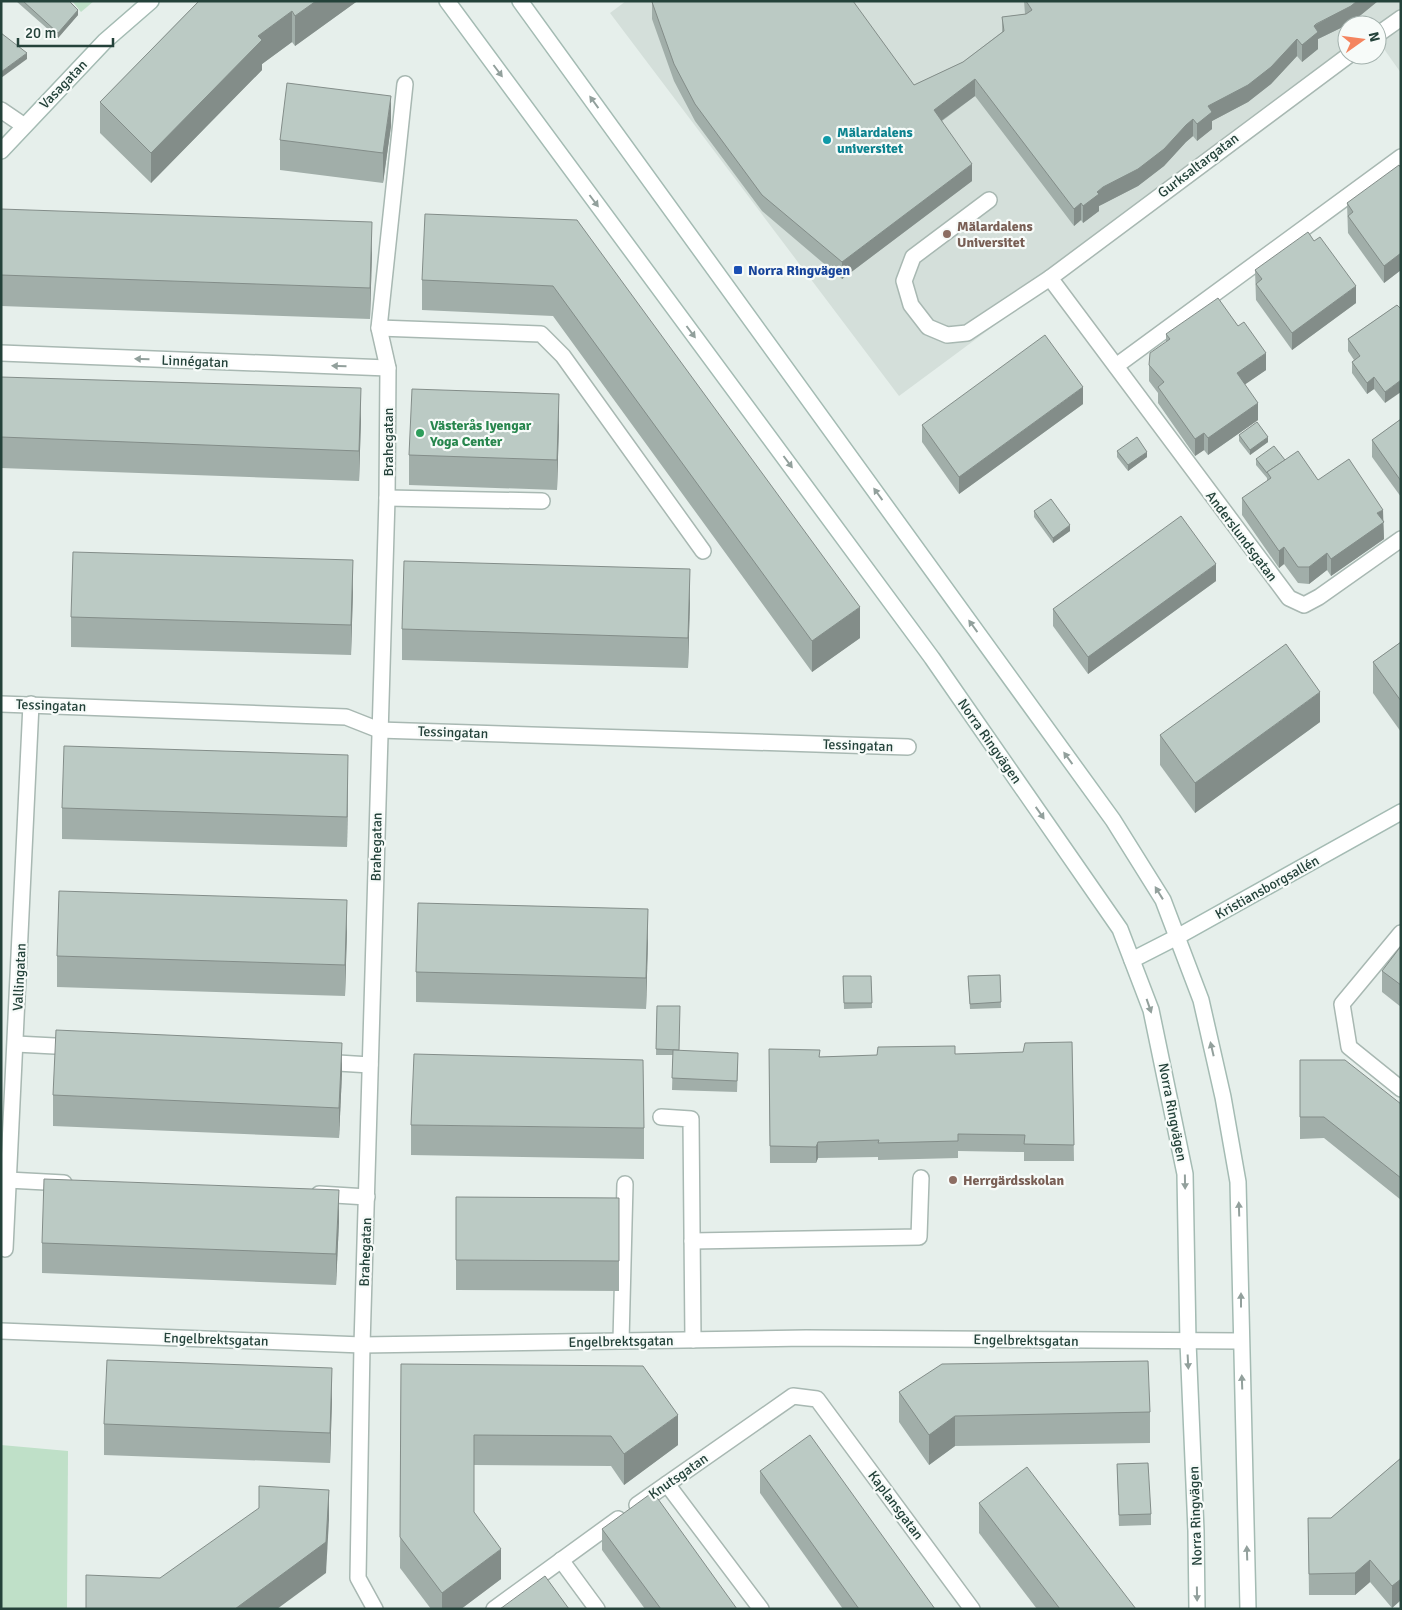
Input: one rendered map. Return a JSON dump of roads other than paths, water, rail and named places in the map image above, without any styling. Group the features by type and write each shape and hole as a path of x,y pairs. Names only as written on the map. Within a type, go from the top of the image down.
{"street":[{"name":"Vasagatan","path":"1,151 105,41 152,1"},
{"name":"Norra Ringvägen","path":"447,1 932,658 1120,929 1151,1010 1185,1174 1188,1342 1196,1531 1197,1609"},
{"path":"520,1 1113,820 1163,900 1201,1000 1223,1097 1238,1182 1241,1258 1240,1342 1248,1609"},
{"path":"1387,28 1401,18"},
{"name":"Gurksaltargatan","path":"989,200 913,256 904,281 911,305 928,327 947,335 966,333 1050,278 1337,64"},
{"name":"Brahegatan","path":"375,1609 358,1578 362,1344 387,498 388,368 379,328 405,84"},
{"path":"1,110 23,126"},
{"path":"1116,366 1401,157"},
{"name":"Anderslundsgatan","path":"1050,278 1289,598 1304,605 1319,598 1401,539"},
{"path":"379,328 541,334 563,356 702,551"},
{"name":"Linnégatan","path":"1,353 388,368"},
{"path":"387,498 542,501"},
{"name":"Tessingatan","path":"1,704 346,717 379,730 908,747"},
{"name":"Vallingatan","path":"5,1249 31,704"},
{"name":"Kristiansborgsallén","path":"1132,960 1178,938 1401,812"},
{"path":"1401,933 1342,1004 1348,1047 1401,1089"},
{"path":"16,1044 84,1048"},
{"path":"310,1062 370,1065"},
{"path":"661,1117 691,1119 693,1340"},
{"path":"692,1241 919,1237 921,1178"},
{"path":"8,1180 78,1183"},
{"path":"621,1341 625,1184"},
{"path":"307,1194 367,1197"},
{"name":"Engelbrektsgatan","path":"1,1331 362,1344 806,1338 1240,1342"},
{"name":"Knutsgatan","path":"494,1609 793,1396 817,1399 819,1402"},
{"name":"Kaplansgatan","path":"819,1402 972,1609"},
{"path":"667,1484 761,1609"},
{"path":"561,1560 597,1609"}],"place":[{"name":"Mälardalens universitet","path":"827,140"},
{"name":"Mälardalens Universitet","path":"947,234"},
{"name":"Norra Ringvägen","path":"738,270"},
{"name":"Västerås Iyengar Yoga Center","path":"420,433"},
{"name":"Herrgärdsskolan","path":"953,1180"}]}
